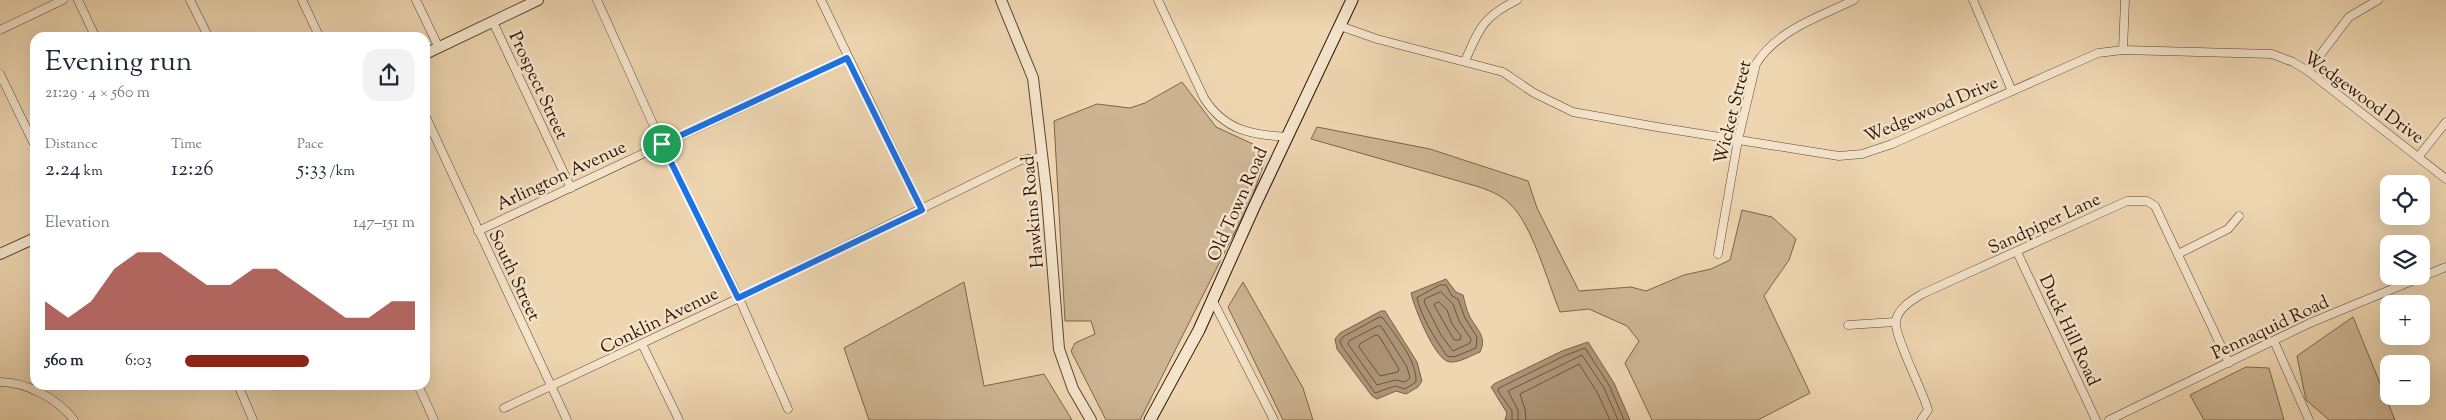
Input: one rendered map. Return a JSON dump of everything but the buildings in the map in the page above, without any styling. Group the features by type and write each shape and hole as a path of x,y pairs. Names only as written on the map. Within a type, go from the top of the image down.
{"main road":[{"name":"Old Town Road","path":"1150,420 1213,301 1287,137 1352,0"}],"street":[{"path":"0,30 63,0"},
{"path":"78,0 93,32"},
{"path":"190,0 205,32"},
{"path":"302,0 317,32"},
{"path":"416,0 439,48"},
{"path":"597,0 662,144 738,298 788,409"},
{"path":"820,0 922,210"},
{"name":"Hawkins Road","path":"1001,0 1033,78 1043,156 1059,350 1073,388 1091,420"},
{"path":"1158,0 1213,112 1225,123 1243,130 1287,137"},
{"path":"1465,61 1480,27 1493,13 1517,0"},
{"name":"Wicket Street","path":"1718,254 1738,140 1756,64 1762,54 1785,34 1854,0"},
{"path":"1973,0 2012,91"},
{"path":"2123,50 2125,0"},
{"path":"2308,71 2349,17 2378,0"},
{"path":"430,52 532,1"},
{"name":"Prospect Street","path":"493,22 571,188"},
{"name":"Wedgewood Drive","path":"1340,26 1377,40 1503,72 1534,93 1573,112 1839,156 1862,154 1892,144 2098,53 2123,50 2272,54 2293,62 2308,71 2446,179"},
{"name":"Arlington Avenue","path":"478,231 847,58"},
{"path":"0,74 30,136"},
{"path":"2419,156 2446,122"},
{"name":"South Street","path":"430,126 567,420"},
{"name":"Conklin Avenue","path":"504,408 551,388 922,210 1021,160 1043,156"},
{"name":"Sandpiper Lane","path":"1895,322 1901,310 1922,294 2127,201 2139,200 2147,201 2155,206 2229,363"},
{"path":"2178,254 2228,229 2239,216"},
{"path":"0,254 30,240"},
{"name":"Duck Hill Road","path":"2017,252 2096,420"},
{"name":"Pennaquid Road","path":"2109,420 2319,319 2446,267"},
{"path":"1213,301 1274,420"},
{"path":"1848,325 1895,322 1898,335 1928,410 1921,420"},
{"path":"2274,341 2309,420"},
{"path":"642,344 679,420"},
{"path":"0,382 12,382 30,389"},
{"path":"33,390 43,394 67,410 74,420"},
{"path":"240,390 253,420"},
{"path":"420,390 434,420"}],"shaded area":[{"path":"1182,82 1216,127 1268,151 1252,198 1140,420 1106,420 1071,351 1075,343 1095,334 1091,321 1065,321 1054,121 1097,104 1130,108 1145,103"},
{"path":"1317,127 1430,149 1528,181 1537,208 1579,291 1631,287 1646,291 1684,275 1711,269 1730,260 1742,210 1772,217 1796,239 1789,260 1764,296 1810,393 1758,420 1652,420 1625,363 1639,341 1627,326 1589,309 1560,312 1532,239 1518,213 1510,204 1494,193 1476,186 1311,139"},
{"path":"964,282 984,386 1044,374 1072,420 869,420 844,348"},
{"path":"1243,282 1303,388 1313,420 1283,420 1228,307"},
{"path":"2353,317 2380,383 2380,405 2389,405 2395,420 2329,420 2306,400 2297,356"},
{"path":"2246,367 2269,368 2284,420 2204,420 2190,395"}],"water":[{"path":"1446,279 1456,292 1463,295 1468,313 1482,337 1480,352 1454,362 1444,359 1438,353 1416,310 1411,293"},
{"path":"1381,311 1385,311 1417,362 1422,381 1418,387 1406,394 1396,391 1377,399 1372,396 1337,349 1335,339 1340,333"},
{"path":"1588,342 1614,383 1630,420 1505,420 1507,413 1491,387 1494,384 1562,351"}],"route":[{"path":"847,58 922,210 738,298 662,144 847,58"}]}
